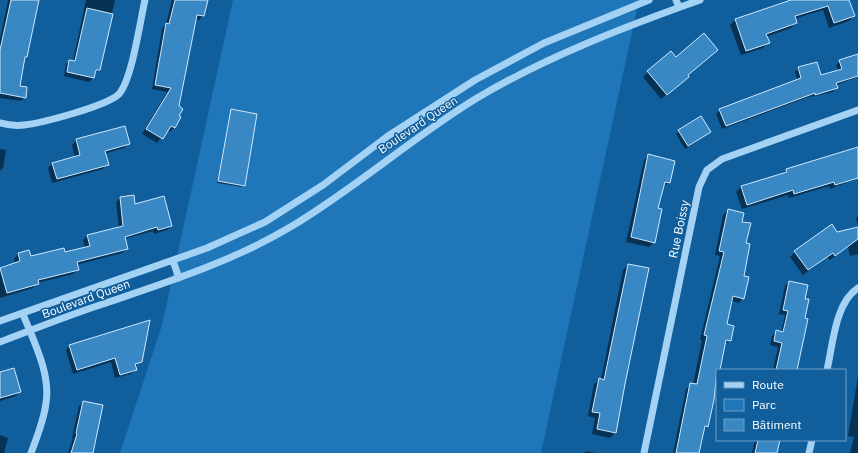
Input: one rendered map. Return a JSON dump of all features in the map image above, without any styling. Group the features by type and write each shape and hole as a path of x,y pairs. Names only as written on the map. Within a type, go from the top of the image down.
{"street":[{"path":"0,123 24,125 68,115 108,100 119,93 129,74 145,0"},
{"name":"Boulevard Queen","path":"0,321 207,248 282,212 323,185 388,136 475,80 544,43 649,0"},
{"path":"676,0 679,8"},
{"name":"Boulevard Queen","path":"0,342 179,278 246,250 292,226 333,199 421,134 507,82 584,45 700,0"},
{"name":"Rue Boissy","path":"644,453 699,187 707,170 722,159 858,110"},
{"path":"173,261 179,278"},
{"path":"827,369 840,310 850,293 858,288"},
{"path":"23,314 46,380 47,393 43,417 31,453"},
{"path":"809,453 812,441"}],"green space":[{"path":"233,0 639,0 541,453 120,453 162,325"}],"building":[{"path":"11,0 39,0 27,57 25,57 20,86 27,87 26,98 0,93 0,50"},
{"path":"175,0 208,0 204,16 197,15 179,106 183,109 179,116 181,117 175,128 171,126 163,139 146,129 171,88 155,85 166,23 169,24"},
{"path":"791,0 849,0 855,16 834,23 828,6 795,16 797,23 766,34 770,43 746,51 735,19"},
{"path":"87,8 113,14 100,70 96,70 94,78 67,72 69,60 75,61"},
{"path":"704,33 718,50 667,95 647,71 671,51 676,57"},
{"path":"858,54 858,76 836,83 838,88 815,95 815,93 726,126 719,109 801,78 798,67 817,62 821,75 842,69 839,60"},
{"path":"231,109 257,114 245,186 218,181"},
{"path":"701,116 711,132 688,146 678,130"},
{"path":"125,126 130,144 105,151 109,165 57,179 52,163 80,155 76,139"},
{"path":"858,147 858,178 835,185 834,182 794,194 793,190 747,205 741,186 787,172 786,169"},
{"path":"648,154 675,161 670,183 665,182 658,208 662,209 655,243 631,237"},
{"path":"134,195 135,204 164,196 172,226 158,230 157,227 125,237 128,249 77,262 79,270 38,280 39,284 7,293 0,268 20,261 18,253 29,250 31,256 64,248 65,252 90,246 87,235 123,226 120,197"},
{"path":"728,209 744,213 742,222 751,223 746,243 750,244 744,276 749,277 744,299 733,296 727,324 734,326 731,341 726,340 720,369 716,369 714,400 708,427 705,426 699,453 676,453 690,383 697,384 707,336 704,335 724,252 719,251"},
{"path":"832,224 837,232 858,227 858,239 835,256 833,253 808,270 794,251"},
{"path":"628,264 649,268 616,433 597,429 600,413 592,412 599,378 604,380"},
{"path":"789,281 808,285 805,299 809,299 805,318 808,319 797,369 776,369 782,343 774,341 776,330 783,332 788,311 783,310"},
{"path":"150,320 142,362 135,364 137,370 120,375 115,358 77,370 69,345"},
{"path":"14,368 21,392 0,398 0,372"},
{"path":"83,401 103,405 93,453 71,453 77,434"},
{"path":"758,441 780,441 777,453 755,453"}]}
